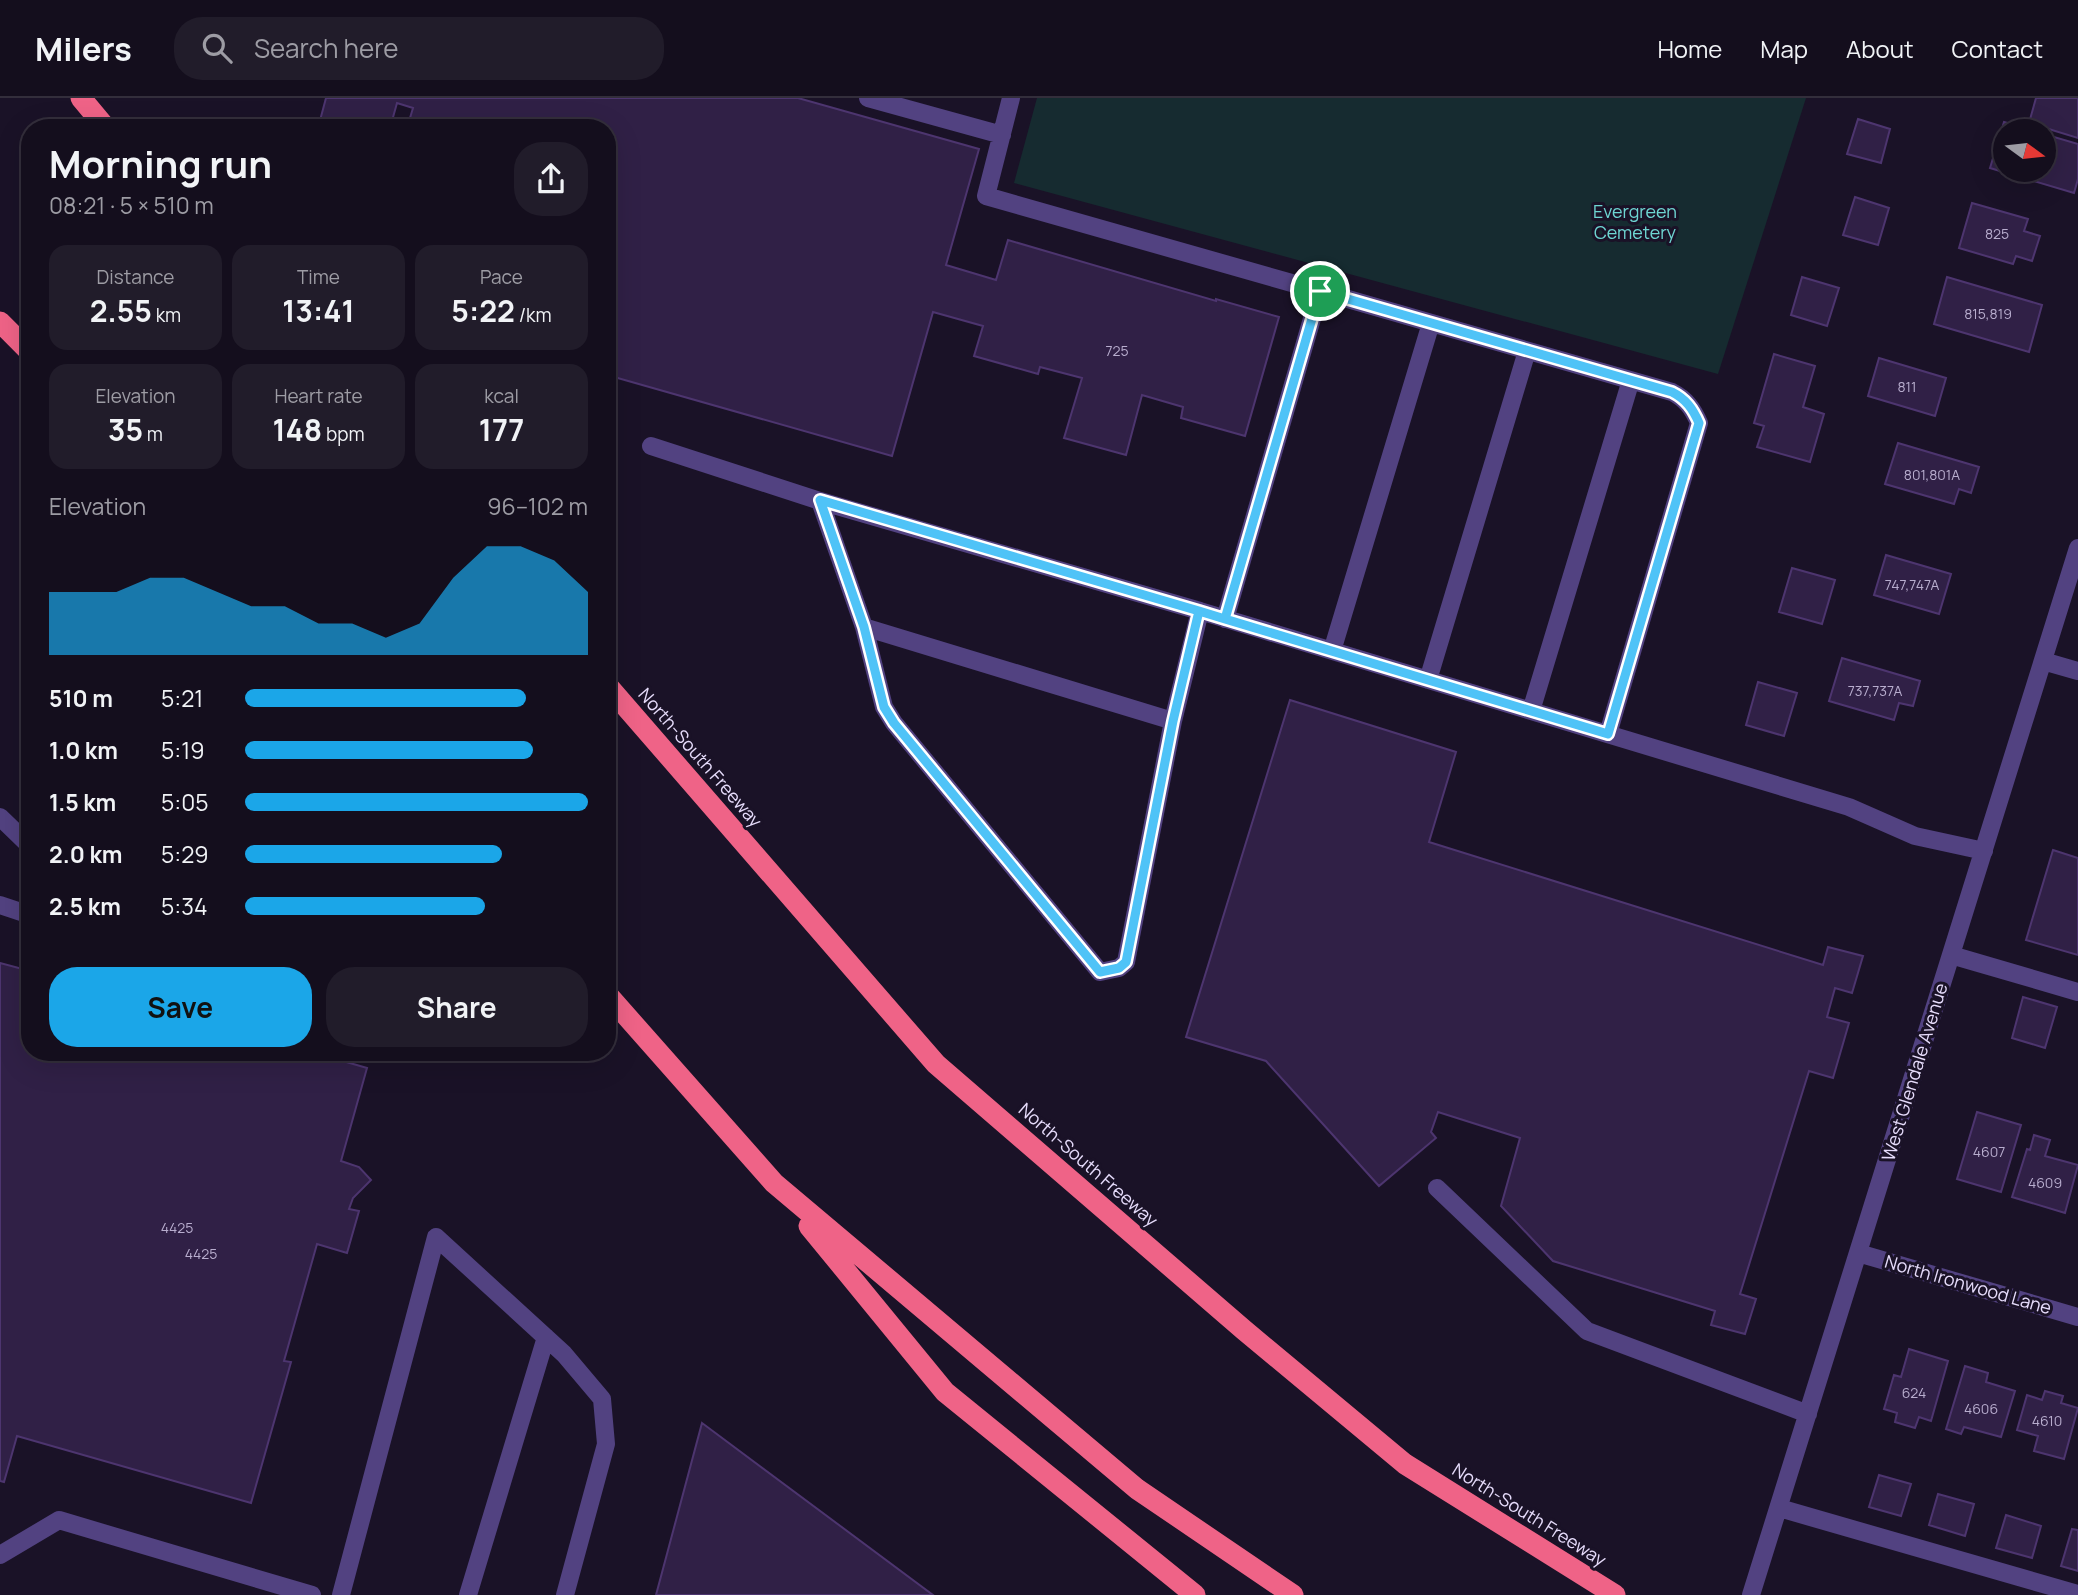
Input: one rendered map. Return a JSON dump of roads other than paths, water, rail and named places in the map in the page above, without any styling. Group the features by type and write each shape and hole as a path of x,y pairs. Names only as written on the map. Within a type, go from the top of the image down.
{"highway":[{"path":"81,98 98,119"},
{"path":"0,321 21,343"},
{"name":"North-South Freeway","path":"616,695 936,1063 1244,1330 1405,1464 1615,1595"},
{"path":"616,1004 774,1183 946,1392 1195,1595"},
{"path":"774,1183 1137,1489 1293,1595"}],"street":[{"path":"868,98 1002,135"},
{"path":"1011,98 986,196 1631,380 1683,398 1699,423 1608,734"},
{"path":"1225,619 1320,291"},
{"path":"1332,651 1431,323"},
{"path":"1427,680 1527,351"},
{"path":"1531,711 1631,380"},
{"path":"651,446 820,500 1849,807 1915,836 1984,851"},
{"path":"820,500 864,627 884,707 894,723 1100,972 1119,968 1126,962 1173,721 1199,611"},
{"name":"West Glendale Avenue","path":"1751,1595 2078,548"},
{"path":"864,627 1173,721"},
{"path":"2043,661 2078,671"},
{"path":"0,817 21,837"},
{"path":"0,905 21,912"},
{"path":"1951,955 2078,992"},
{"path":"1437,1188 1587,1331 1808,1414"},
{"path":"341,1595 436,1237 565,1354 602,1399 606,1444 565,1595"},
{"name":"North Ironwood Lane","path":"1858,1253 2078,1317"},
{"path":"468,1595 546,1336"},
{"path":"1779,1508 2078,1594"},
{"path":"0,1555 59,1520 312,1595"}],"park label":[{"name":"Evergreen Cemetery","path":"1635,222"}]}
